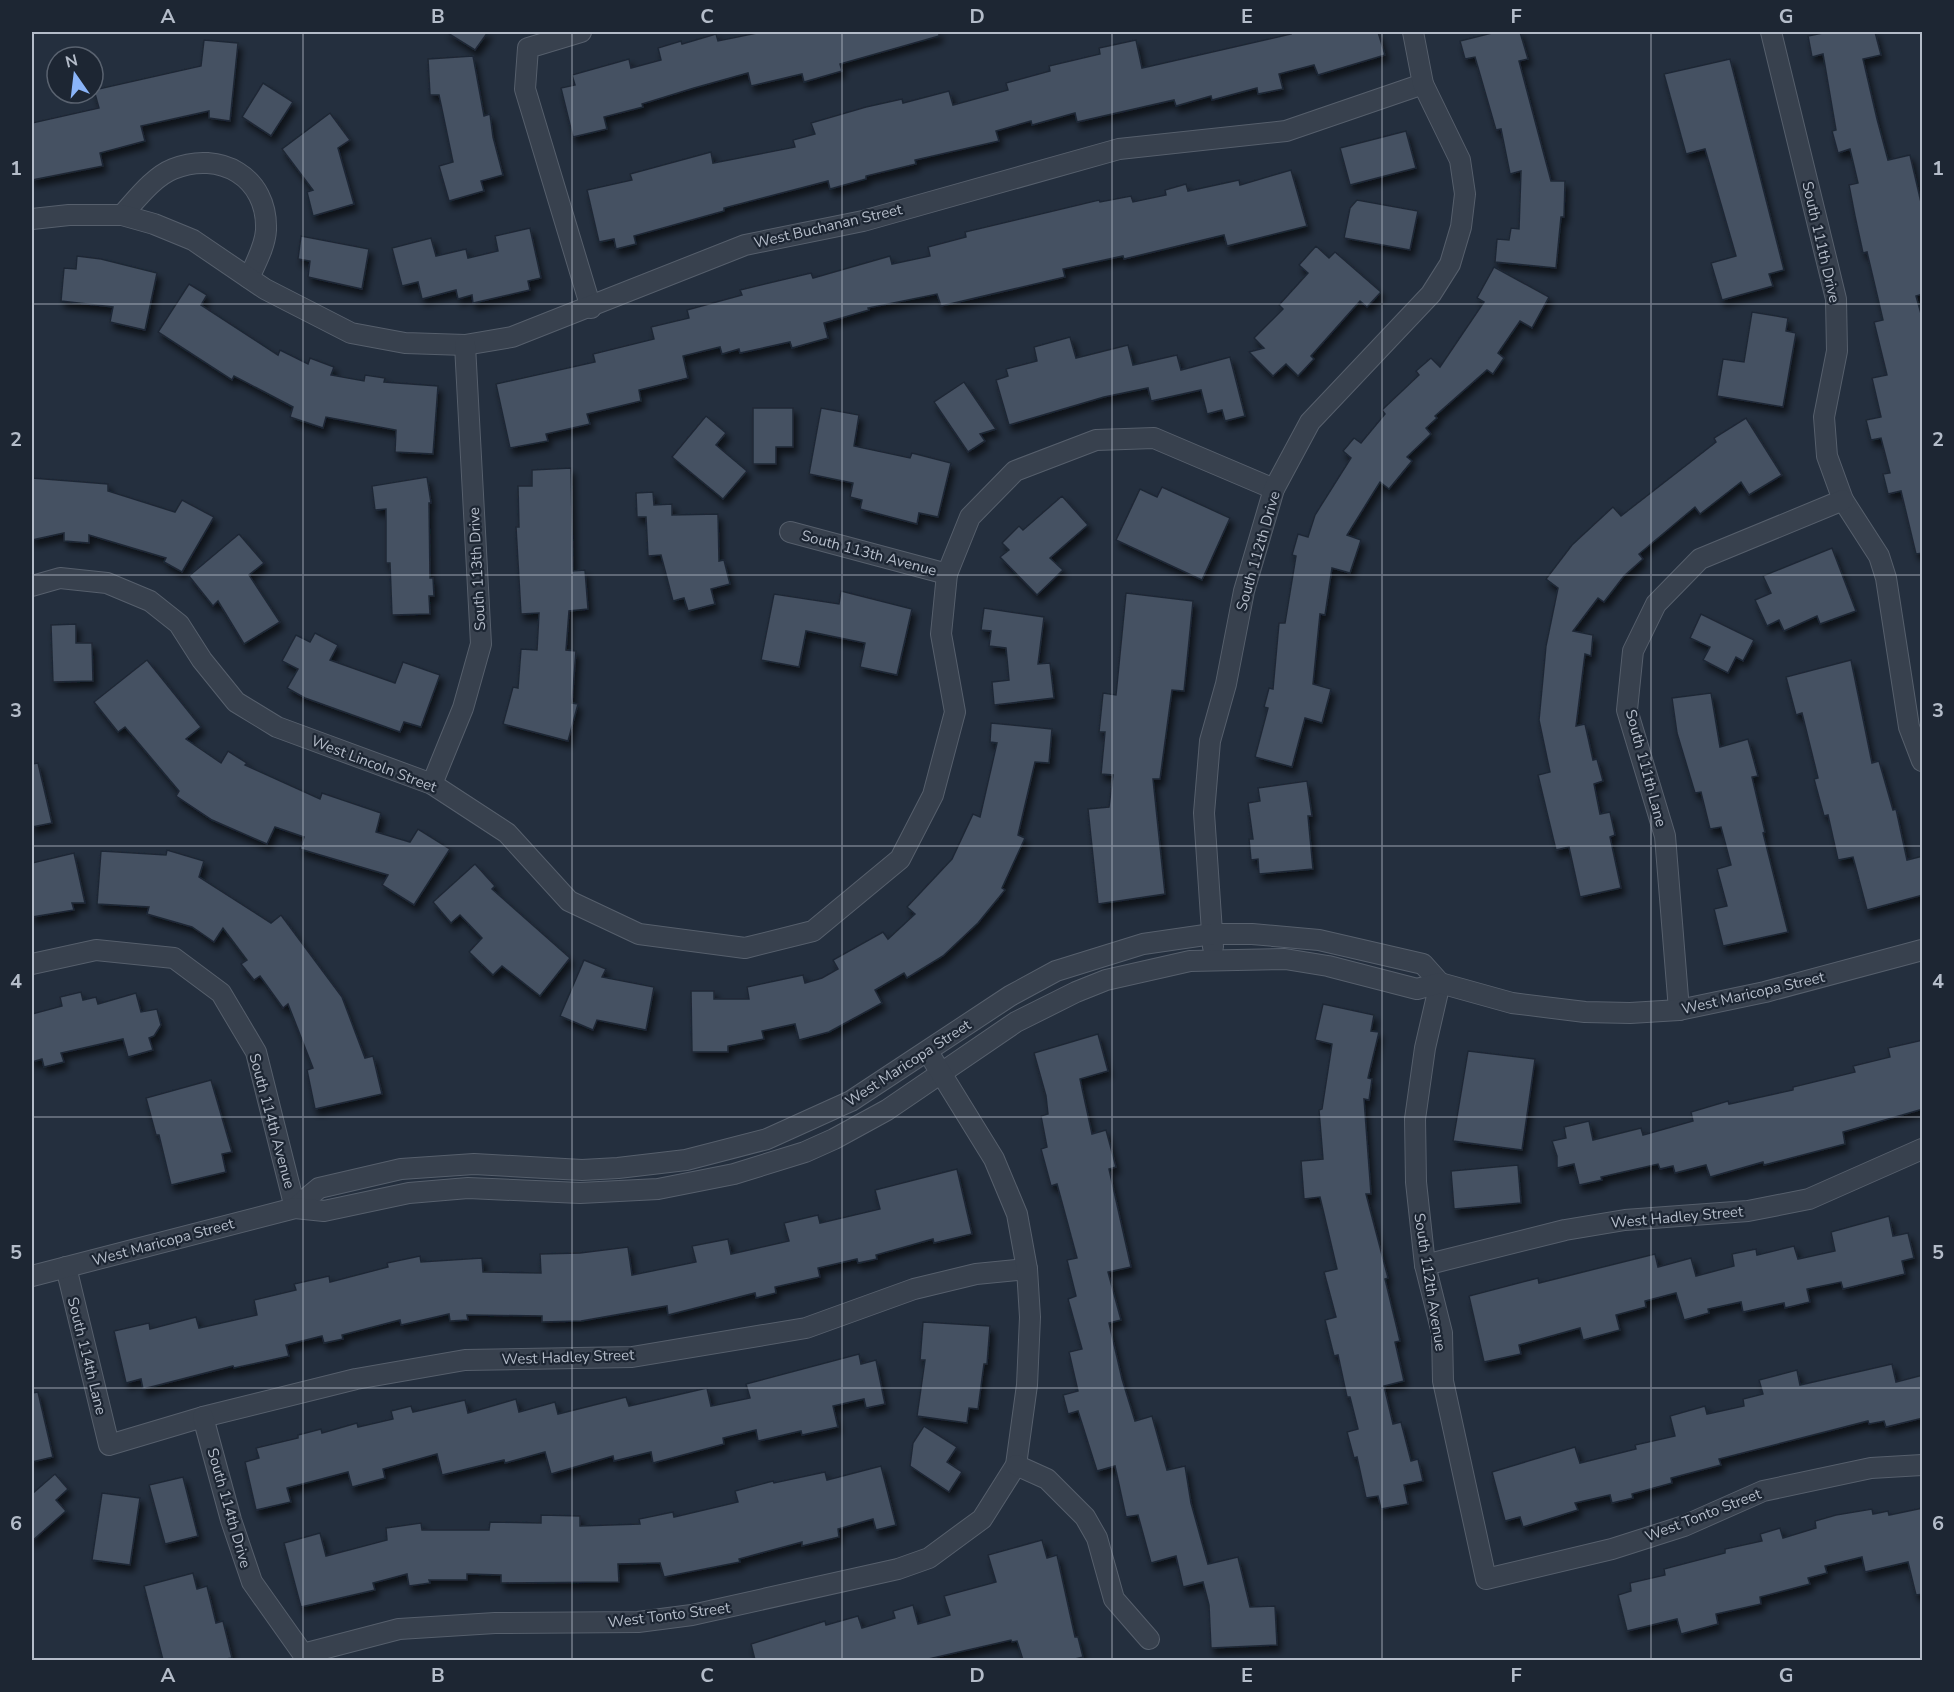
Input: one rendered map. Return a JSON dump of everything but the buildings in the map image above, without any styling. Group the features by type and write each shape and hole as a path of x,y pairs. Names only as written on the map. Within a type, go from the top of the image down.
{"street":[{"path":"580,32 528,48 525,89 591,308"},
{"name":"South 112th Drive","path":"1214,959 1204,813 1210,741 1226,684 1244,591 1274,489 1310,422 1431,294 1450,264 1461,227 1465,194 1460,160 1424,84 1413,32"},
{"name":"South 111th Drive","path":"1771,32 1836,299 1837,351 1824,417 1827,456 1843,500 1879,556 1883,567 1909,727 1923,760"},
{"name":"West Buchanan Street","path":"32,219 69,215 122,215 154,224 193,240 249,278 351,333 405,343 465,345 512,337 591,308 745,245 863,222 1119,149 1286,131 1424,84"},
{"path":"122,215 154,181 172,169 197,163 223,164 240,171 255,187 266,230 263,246 249,278"},
{"name":"South 113th Drive","path":"432,784 463,708 481,644 465,345"},
{"name":"West Lincoln Street","path":"32,586 60,579 107,583 150,601 179,624 202,660 236,702 277,727 432,784 507,833 569,901 639,934 745,948 813,931 900,859 933,795 955,712 941,634 947,574 970,517 1015,471 1096,440 1154,438 1274,489"},
{"name":"South 111th Lane","path":"1679,1010 1665,836 1628,710 1633,651 1656,604 1700,559 1843,500"},
{"name":"South 113th Avenue","path":"790,532 947,574"},
{"name":"West Maricopa Street","path":"295,1208 319,1188 376,1174 433,1165 474,1164 582,1170 686,1160 767,1139 851,1101 1010,996 1056,971 1143,944 1212,934 1284,936 1347,945 1423,964 1440,983"},
{"name":"South 114th Avenue","path":"32,964 96,950 174,958 221,993 256,1052 295,1208"},
{"name":"West Maricopa Street","path":"32,1276 295,1208 324,1211 409,1193 468,1188 591,1192 658,1189 698,1182 773,1162 834,1139 887,1110 1016,1022 1076,992 1137,972 1214,959 1285,959 1328,966 1417,989 1440,983 1512,1003 1585,1012 1679,1010 1765,992 1923,950"},
{"name":"South 112th Avenue","path":"1440,983 1425,1048 1415,1119 1416,1182 1425,1265 1442,1333 1443,1381 1486,1579"},
{"path":"928,1052 942,1071 994,1159 1017,1214 1027,1269 1030,1317 1028,1385 1016,1466 1047,1479 1085,1517 1096,1538 1114,1599 1149,1639"},
{"name":"West Hadley Street","path":"1425,1265 1565,1230 1625,1220 1748,1211 1809,1199 1923,1149"},
{"name":"South 114th Lane","path":"66,1268 109,1445"},
{"name":"West Hadley Street","path":"109,1445 203,1417 356,1379 465,1360 632,1357 806,1328 914,1289 976,1274 1027,1269"},
{"name":"South 114th Drive","path":"203,1417 231,1520 252,1582 303,1654"},
{"name":"West Tonto Street","path":"1486,1579 1612,1549 1684,1526 1763,1491 1871,1468 1923,1465"},
{"name":"West Tonto Street","path":"303,1654 399,1629 495,1623 638,1622 754,1604 898,1569 929,1558 982,1518 1016,1466"}]}
